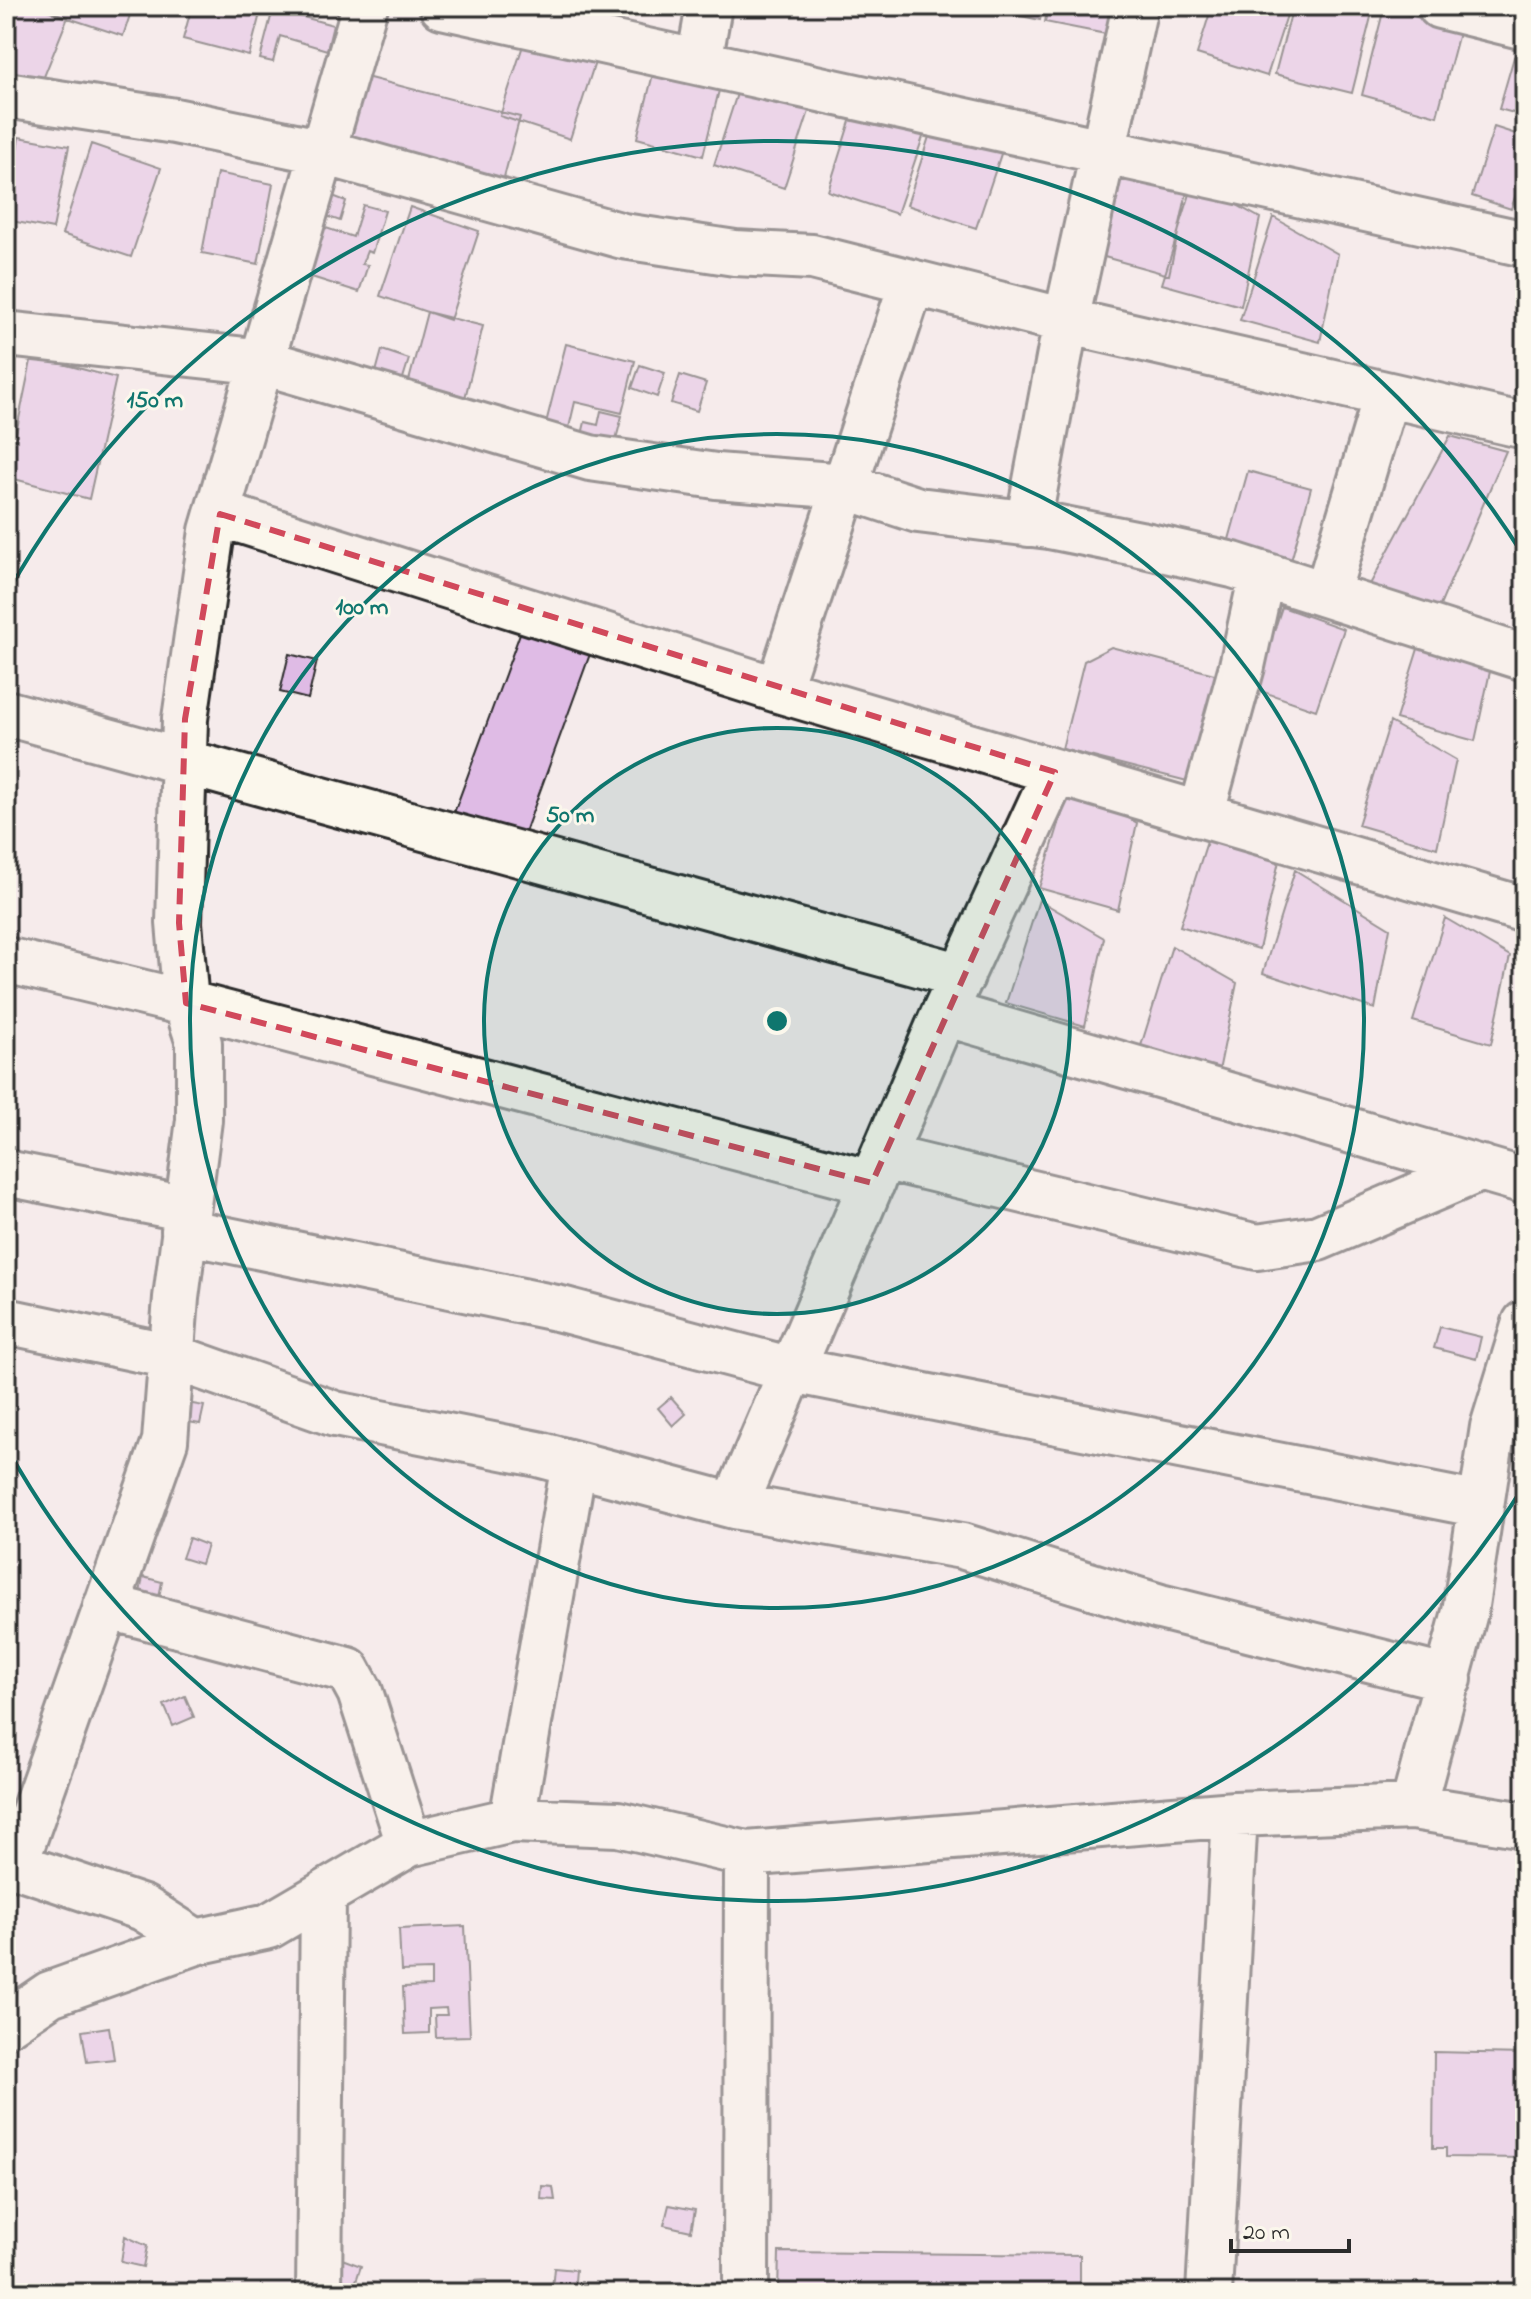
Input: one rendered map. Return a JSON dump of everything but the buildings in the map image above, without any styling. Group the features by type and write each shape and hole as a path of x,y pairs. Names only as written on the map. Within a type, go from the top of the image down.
{"street":[{"path":"196,1942 143,1908 10,1864 165,1441 171,1356 199,1104 199,1043 186,1003 179,923 185,719 212,531 220,514 365,6"},
{"path":"442,6 1525,244"},
{"path":"699,62 709,6"},
{"path":"1028,524 1066,321 1135,6"},
{"path":"1440,6 1525,27"},
{"path":"6,95 175,121 324,152 623,236 735,253 812,257 1066,321 1525,426"},
{"path":"778,690 912,282"},
{"path":"6,334 263,362 590,458 716,476 845,486 918,510 1028,524 1140,544 1327,593 1525,658"},
{"path":"1327,593 1386,396"},
{"path":"220,514 778,690 1525,910"},
{"path":"1201,815 1242,666 1262,574"},
{"path":"6,713 183,762 953,994 1525,1181"},
{"path":"734,1506 953,994 1055,772"},
{"path":"6,960 878,1170 1257,1247 1318,1238 1482,1168"},
{"path":"6,1173 186,1220 561,1309 792,1370 1481,1505"},
{"path":"6,1321 171,1356 335,1414 574,1464 734,1506 962,1546 1160,1607 1449,1679"},
{"path":"1413,1807 1465,1612 1493,1427 1525,1323"},
{"path":"512,1820 574,1464"},
{"path":"106,1606 348,1670 360,1692 409,1844"},
{"path":"6,2024 50,1994 196,1942 269,1926 323,1898 409,1844 512,1820 618,1824 747,1854 1235,1814 1413,1807 1525,1825"},
{"path":"1209,2293 1235,1814"},
{"path":"746,2293 747,1854"},
{"path":"319,2293 323,1898"}],"highlighted area":[{"path":"220,514 1055,772 872,1183 186,1003 179,923 185,719"}]}
